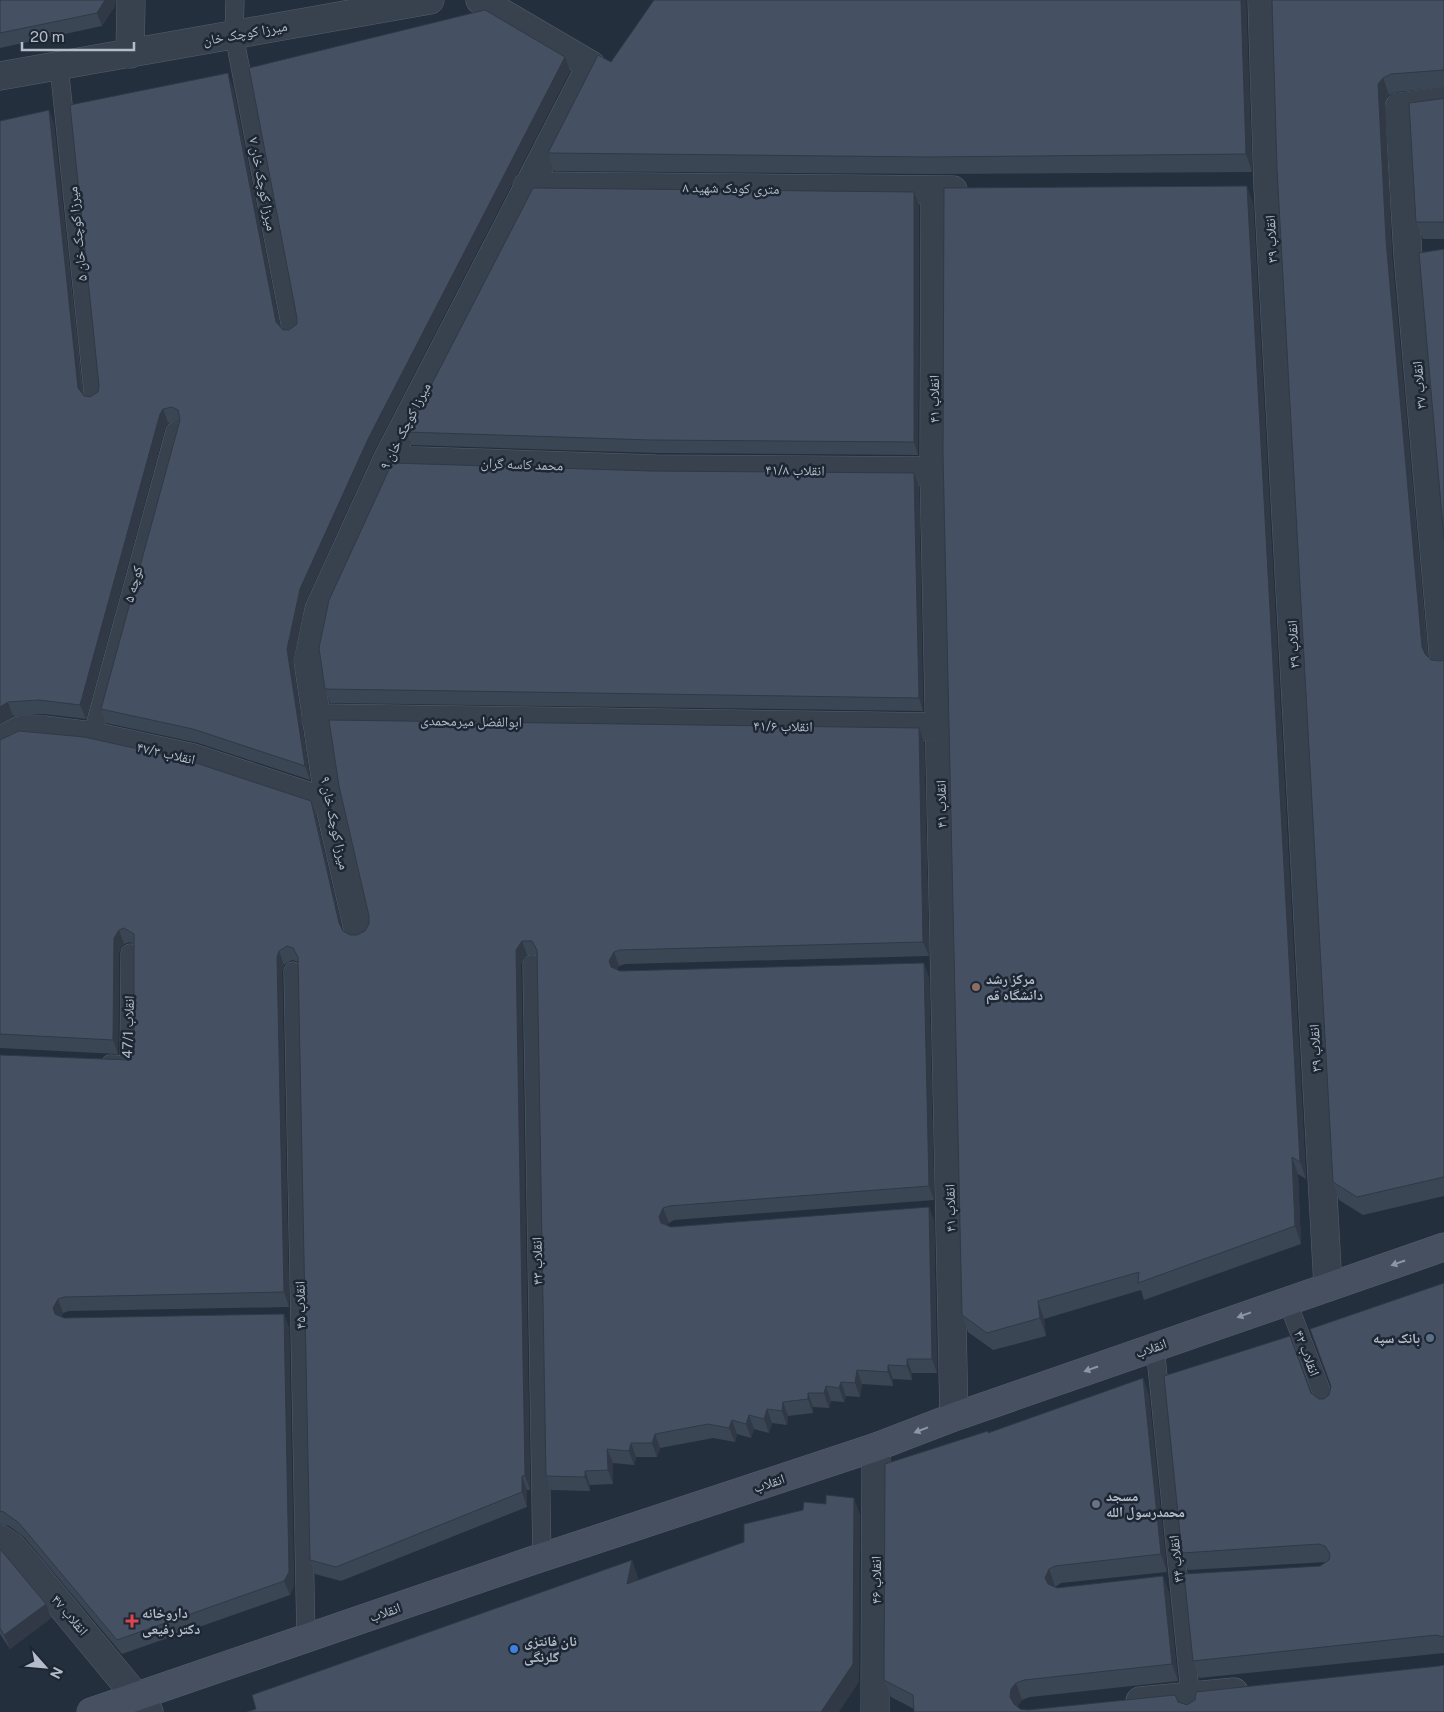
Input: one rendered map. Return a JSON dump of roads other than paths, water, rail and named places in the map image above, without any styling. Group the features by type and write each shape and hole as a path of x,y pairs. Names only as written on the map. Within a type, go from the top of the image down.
{"main road":[{"name":"انقلاب","path":"91,1712 143,1703 306,1639 876,1447 954,1417 1444,1247"}],"street":[{"path":"130,54 131,0"},
{"name":"میرزا کوچک خان","path":"0,76 430,0"},
{"name":"میرزا کوچک خان ۹","path":"359,934 329,803 315,718 308,661 319,610 387,460 591,65 480,0"},
{"name":"انقلاب ۳۹","path":"1262,0 1268,187 1328,1287"},
{"name":"انقلاب ۳۷","path":"1444,102 1399,107 1408,256 1437,513 1444,662"},
{"name":"۸ متری کودک شهید","path":"527,186 974,190"},
{"path":"1239,187 1268,187"},
{"name":"انقلاب ۴۱","path":"935,190 934,471 939,727 934,966 940,1210 954,1417"},
{"path":"1408,256 1435,254"},
{"name":"محمد کاسه گران","path":"387,460 656,468"},
{"name":"انقلاب ۴۱/۸","path":"656,468 934,471"},
{"name":"ابوالفضل میرمحمدی","path":"315,718 626,724"},
{"name":"انقلاب ۴۱/۶","path":"626,724 939,727"},
{"name":"انقلاب ۴۷/۳","path":"0,741 20,730 44,730 92,736 193,758 329,803"},
{"name":"انقلاب ۴۶","path":"875,1712 876,1447"},
{"name":"انقلاب ۴۷","path":"0,1539 18,1555 143,1703"},
{"path":"1111,1704 1191,1704 1258,1689"}],"lane":[{"name":"میرزا کوچک خان ۷","path":"235,0 234,35 292,334"},
{"name":"میرزا کوچک خان ۵","path":"59,66 94,402"},
{"name":"کوچه ۵","path":"92,736 175,431"},
{"name":"انقلاب 47/1","path":"90,1063 129,1065 130,953"},
{"name":"انقلاب ۴۳","path":"532,964 542,1558"},
{"name":"انقلاب ۴۵","path":"293,971 306,1639"},
{"name":"انقلاب ۴۲","path":"1287,1300 1328,1406"},
{"path":"281,1317 300,1317"},
{"name":"انقلاب ۴۴","path":"1154,1347 1191,1704"},
{"path":"1159,1583 1198,1580"}],"place":[{"name":"مرکز رشد دانشگاه قم","path":"976,987"},
{"name":"بانک سپه","path":"1430,1338"},
{"name":"مسجد محمدرسول الله","path":"1096,1504"},
{"name":"داروخانه دکتر رفیعی","path":"132,1621"},
{"name":"نان فانتزی گلرنگی","path":"514,1649"}]}
